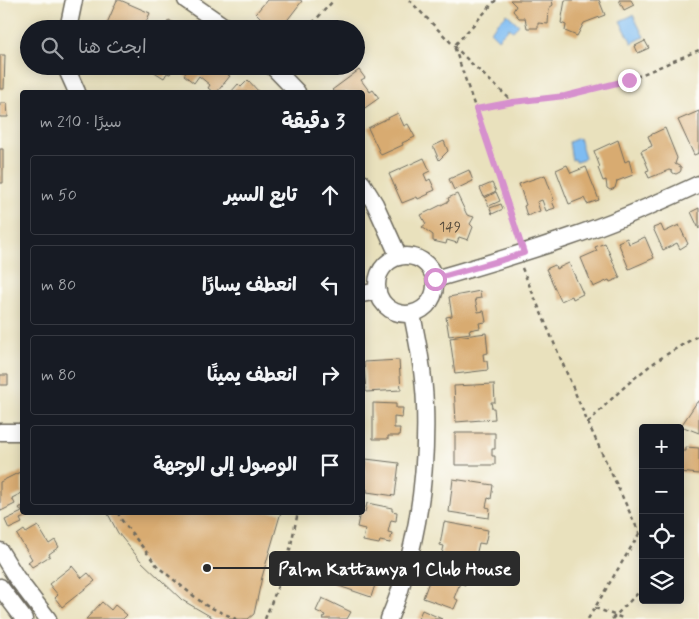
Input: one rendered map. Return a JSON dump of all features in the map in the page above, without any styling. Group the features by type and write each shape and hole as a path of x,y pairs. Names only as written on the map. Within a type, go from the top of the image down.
{"street":[{"path":"70,20 74,0"},
{"path":"186,0 215,20"},
{"path":"69,75 76,90"},
{"path":"281,75 295,90"},
{"path":"435,279 569,238 634,213 699,184"},
{"path":"365,188 375,204 399,257"},
{"path":"399,257 418,258 432,270 435,279 436,288 428,305 421,311 412,314 402,315 393,312 385,306 379,297 370,293 382,268 390,261 399,257"},
{"path":"389,619 402,584 414,540 422,495 425,450 425,404 421,359 412,314"},
{"path":"0,432 20,432"},
{"path":"0,551 16,577 48,619"},
{"path":"0,587 24,619"}],"path":[{"path":"315,20 334,0"},
{"path":"409,0 513,102"},
{"path":"454,46 496,0"},
{"path":"454,46 476,109 520,254 588,423 639,534 588,619"},
{"path":"476,109 513,102 565,96 629,80 699,50"},
{"path":"588,423 646,368 699,335"},
{"path":"119,515 158,567 205,605 236,619"},
{"path":"265,619 287,563 297,515"},
{"path":"612,619 639,592"},
{"path":"595,608 624,619"}],"water":[{"path":"507,14 519,25 513,31 509,28 498,39 490,31"},
{"path":"633,15 644,37 632,43 620,21"},
{"path":"579,138 585,157 583,160 576,162 575,159 572,160 569,142"}],"building":[{"path":"117,0 150,13 147,20 108,20"},
{"path":"267,0 302,1 287,20 259,20 261,18 256,13"},
{"path":"510,0 552,0 553,5 549,8 548,24 538,23 538,28 527,28 525,18 519,18 513,11 516,6"},
{"path":"565,0 599,0 605,15 584,23 577,36 565,31 566,25 561,23"},
{"path":"619,0 631,0 634,5 624,10"},
{"path":"645,41 649,48 638,53 635,46"},
{"path":"0,55 5,55 4,89 0,89"},
{"path":"184,75 230,76 219,90 210,90 208,88 210,85 199,76 194,83"},
{"path":"352,75 363,75 365,78 361,80 370,92 373,90 379,98 365,108 365,90 332,90"},
{"path":"248,80 257,90 233,90 238,84 241,87"},
{"path":"0,103 7,103 8,117 0,117"},
{"path":"699,111 699,153 694,155 678,120"},
{"path":"398,113 404,126 408,124 415,137 381,155 368,128"},
{"path":"665,128 677,158 675,164 681,167 681,170 676,174 669,170 649,178 646,171 649,170 641,151 652,146 648,136"},
{"path":"618,140 625,162 629,160 633,175 617,181 615,188 610,190 607,188 606,180 603,181 594,151"},
{"path":"444,141 448,151 439,160 433,146"},
{"path":"0,149 3,149 3,183 0,183"},
{"path":"424,158 430,171 424,174 427,181 430,179 435,190 418,199 417,197 402,203 389,174"},
{"path":"567,165 571,173 586,167 599,200 587,204 584,198 569,204 556,170"},
{"path":"469,170 473,181 454,190 449,179"},
{"path":"545,175 555,208 546,211 542,200 537,202 540,211 527,216 524,206 526,205 519,184"},
{"path":"492,183 496,191 484,197 480,188"},
{"path":"496,192 500,201 489,206 485,198"},
{"path":"457,194 467,215 474,217 470,224 473,227 468,240 459,237 457,243 447,240 446,244 433,241 433,235 422,227 426,224 421,215 449,201 448,198"},
{"path":"501,204 503,209 492,214 490,208"},
{"path":"699,208 699,229 691,212"},
{"path":"661,225 664,232 679,225 688,244 680,249 677,243 663,250 653,228"},
{"path":"645,237 654,258 629,269 618,242 627,238 629,244"},
{"path":"605,243 620,278 610,282 609,280 593,287 581,258 597,251 595,247"},
{"path":"569,263 583,294 573,299 572,296 561,301 546,269 555,265 556,269"},
{"path":"480,291 481,298 475,299 478,312 484,311 486,322 479,323 480,328 469,330 470,333 449,336 446,317 452,316 449,297"},
{"path":"486,333 488,353 483,354 484,361 487,361 488,370 455,374 450,338"},
{"path":"399,360 401,390 366,392 365,362"},
{"path":"0,375 8,375 8,385 0,385"},
{"path":"494,384 495,402 491,402 492,408 494,408 495,419 456,422 454,386"},
{"path":"699,401 699,433 684,427 682,424"},
{"path":"373,403 396,404 396,408 403,408 402,418 394,417 394,428 400,428 399,436 388,436 388,439 373,439"},
{"path":"455,433 495,433 495,449 492,449 492,456 495,456 495,465 455,465"},
{"path":"686,447 699,448 699,474 684,472 684,451 686,451"},
{"path":"366,459 399,463 395,496 367,492 367,489 365,489"},
{"path":"20,472 20,494 12,498 15,504 1,511 0,508 0,482"},
{"path":"453,479 493,485 491,499 488,498 486,507 490,508 489,518 449,512"},
{"path":"367,503 392,508 392,511 397,512 396,521 391,520 388,532 392,533 390,543 380,541 379,544 363,541 365,529 357,527 359,515 365,515"},
{"path":"20,513 20,515 29,515 20,519 22,523 9,529 5,520"},
{"path":"109,515 280,515 262,577 254,614 248,619 215,619 182,600 140,560 118,533"},
{"path":"444,522 488,530 485,544 479,543 475,560 442,554 444,546 440,545"},
{"path":"38,526 49,544 55,540 59,547 49,554 50,556 32,567 28,562 32,559 17,535 24,530 26,533"},
{"path":"350,555 378,564 375,570 381,579 378,583 372,581 371,583 375,585 371,597 333,584 343,560 347,562"},
{"path":"435,565 468,576 465,585 460,583 454,598 458,600 454,609 423,598"},
{"path":"72,566 82,578 88,573 95,581 62,607 55,598 58,595 49,584"},
{"path":"322,598 351,612 347,619 323,619 325,615 316,611"},
{"path":"102,602 111,610 115,605 127,615 123,619 86,619"},
{"path":"422,610 442,619 418,619"}],"place":[{"name":"Palm Kattamya 1 Club House","path":"207,568"}],"route":[{"path":"435,279 524,253 476,109 513,102 565,96 629,80"}]}
